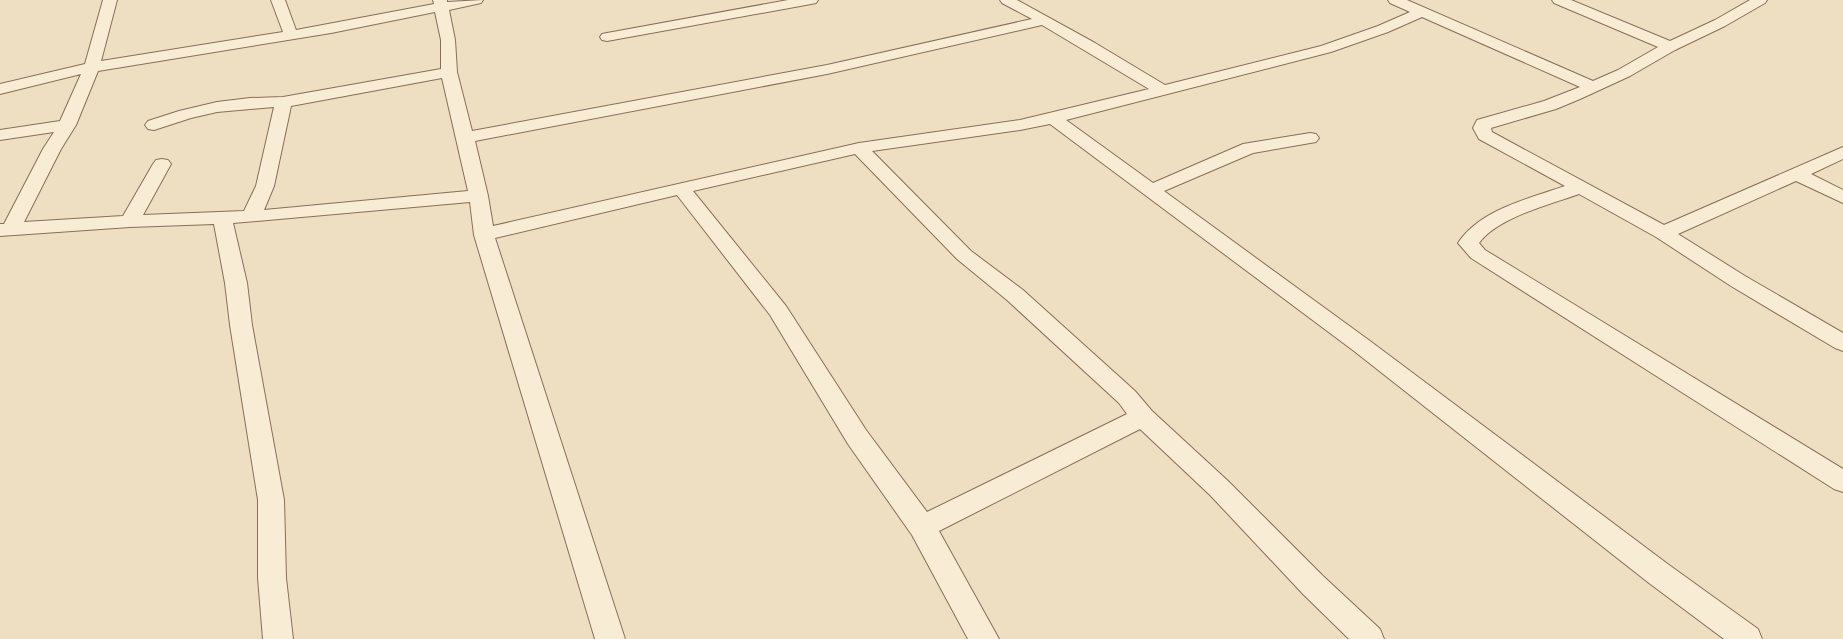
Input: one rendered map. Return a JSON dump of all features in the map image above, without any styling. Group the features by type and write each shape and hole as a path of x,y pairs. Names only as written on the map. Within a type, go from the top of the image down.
{"street":[{"path":"5,230 67,125 92,67 110,0"},
{"path":"278,0 291,35"},
{"path":"0,89 92,67 331,29 440,4 476,0"},
{"path":"607,37 811,0"},
{"path":"1007,0 1090,46 1162,90"},
{"path":"1395,0 1592,87"},
{"path":"1559,0 1670,47"},
{"path":"1760,0 1720,23 1670,47 1624,73 1550,105 1483,124 1482,128 1485,135 1663,233 1738,281 1843,343"},
{"path":"440,4 448,40 449,72 479,196 484,235 610,639"},
{"path":"484,235 503,229 858,148 1020,125 1053,118 1326,49 1383,29 1422,12"},
{"path":"465,138 821,71 1043,21"},
{"path":"154,125 172,118 221,106 259,101 283,102 449,72"},
{"path":"251,217 265,186 283,102"},
{"path":"1053,118 1362,346 1640,560 1747,639"},
{"path":"0,135 67,125"},
{"path":"1151,190 1249,148 1310,138"},
{"path":"858,148 964,255 1015,295 1127,397 1143,417 1219,488 1369,639"},
{"path":"1663,233 1843,152"},
{"path":"130,221 162,164"},
{"path":"1796,174 1843,197"},
{"path":"1581,187 1496,219 1472,235 1468,242 1478,254 1843,482"},
{"path":"681,188 778,311 857,437 922,527 984,639"},
{"path":"5,230 130,221 251,217 479,196"},
{"path":"222,218 236,283 241,326 271,500 272,578 278,639"},
{"path":"922,527 1143,417"}]}
